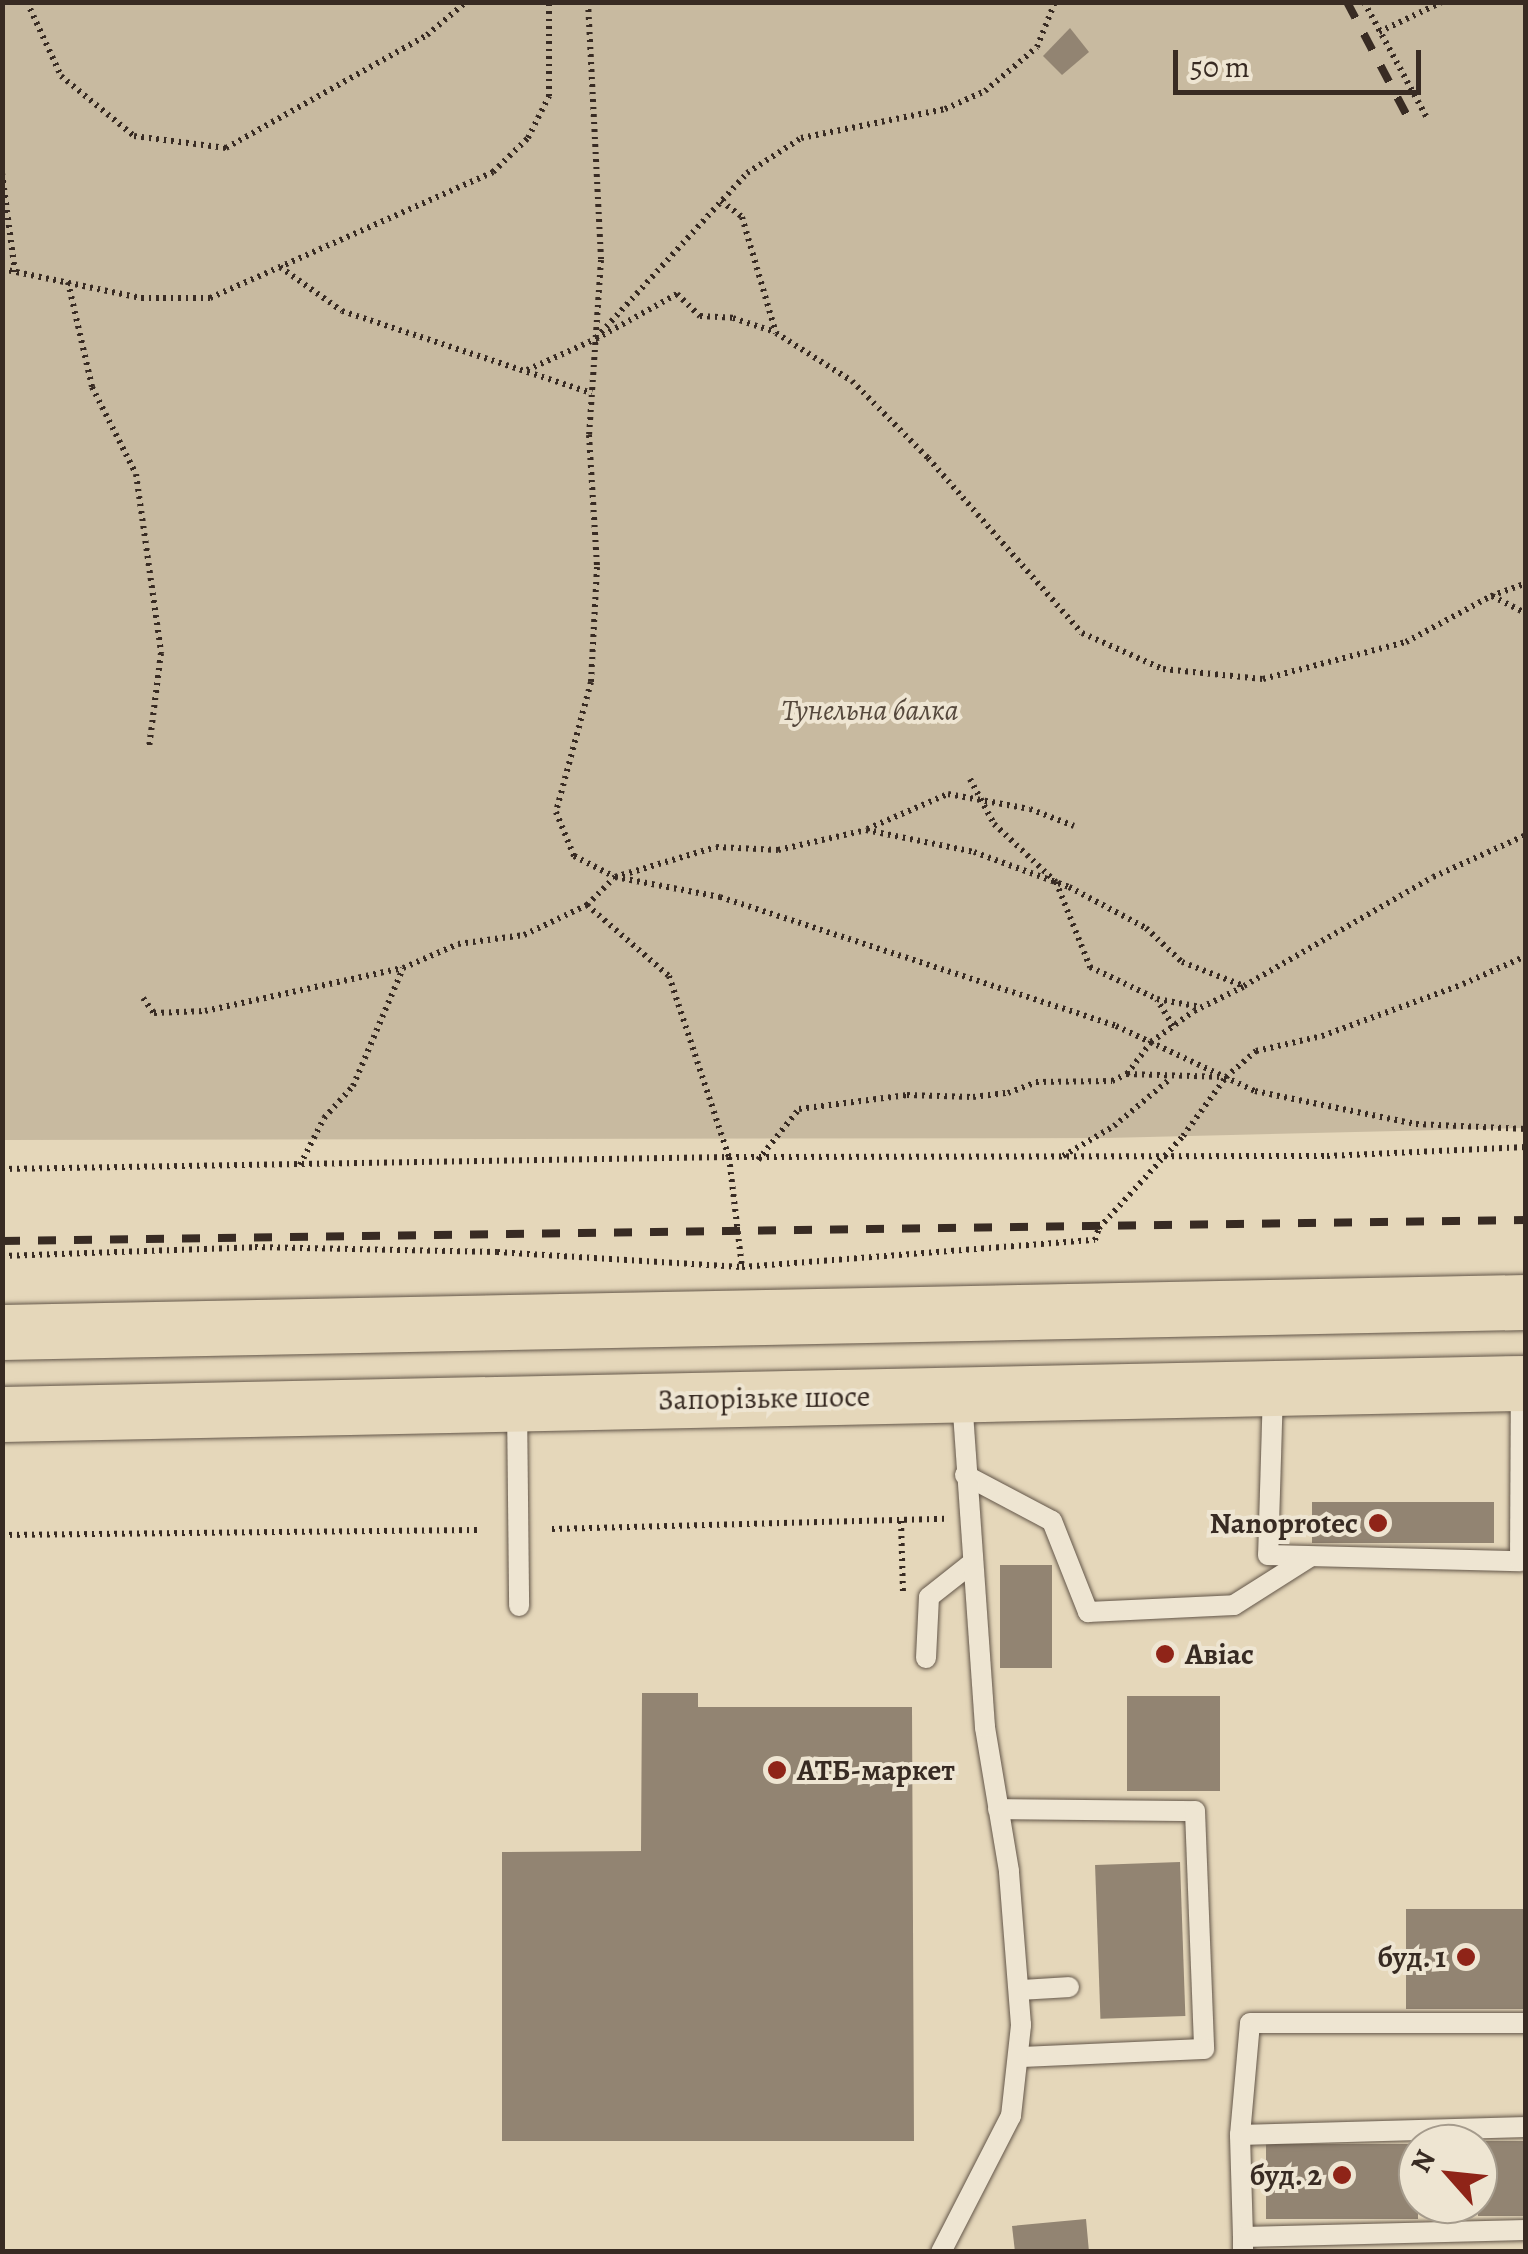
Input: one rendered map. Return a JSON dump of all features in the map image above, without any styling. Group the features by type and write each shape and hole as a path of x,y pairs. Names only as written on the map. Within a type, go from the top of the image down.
{"main road":[{"path":"2,1332 1526,1302"},
{"name":"Запорізьке шосе","path":"2,1414 1523,1383"}],"lane":[{"path":"1273,1388 1268,1555 1520,1561 1523,1383"},
{"path":"941,2252 1000,2144 1011,2116 1020,2056 1020,1990 971,1564 962,1395"},
{"path":"517,1402 519,1606"},
{"path":"965,1475 1052,1521 1088,1612 1234,1605 1311,1556"},
{"path":"926,1658 928,1598 971,1564"},
{"path":"998,1809 1195,1812 1204,2050 1020,2056"},
{"path":"1020,1990 1069,1987"},
{"path":"1526,2022 1250,2023 1240,2135 1243,2244 1526,2230"},
{"path":"1240,2135 1526,2127"}],"path":[{"path":"27,2 61,76 134,136 226,148 426,35 466,2"},
{"path":"2,270 141,298 210,298 493,172 528,138 550,96 549,2"},
{"path":"588,2 601,260 588,435 598,568 591,682 556,812 574,856 615,878 720,897 1116,1026 1255,1091 1416,1124 1526,1129"},
{"path":"596,339 747,173 802,138 945,109 985,91 1037,47 1055,2"},
{"path":"1364,2 1427,118"},
{"path":"1379,32 1442,2"},
{"path":"2,172 15,272"},
{"path":"721,202 742,217 776,332"},
{"path":"280,267 342,311 592,392"},
{"path":"68,282 92,387 136,474 161,653 149,748"},
{"path":"524,370 596,339 677,294 700,316 733,318 776,332 852,381 928,458 1082,632 1163,669 1263,679 1406,642 1490,596 1526,582"},
{"path":"1490,596 1526,613"},
{"path":"970,779 994,824 1056,882 1090,967 1157,998 1202,1007"},
{"path":"143,998 154,1013 205,1012 403,968 458,944 524,936 587,906 615,878 716,847 778,850 866,830 948,794 979,796 1030,808 1074,826"},
{"path":"866,830 974,852 1056,882 1146,928 1182,962 1244,986"},
{"path":"758,1160 798,1109 906,1095 974,1097 1008,1092 1036,1082 1112,1081 1127,1074 1151,1042 1202,1007 1433,877 1526,834"},
{"path":"587,906 670,976 729,1157 742,1267"},
{"path":"2,1256 292,1248 497,1252 742,1267 1095,1240 1098,1228 1162,1158 1226,1077 1256,1052 1322,1036 1464,984 1526,956"},
{"path":"300,1165 324,1118 353,1086 403,968"},
{"path":"1157,998 1173,1026"},
{"path":"1127,1074 1226,1077"},
{"path":"1060,1158 1114,1126 1170,1078"},
{"path":"2,1169 729,1157 758,1160 1327,1156 1526,1147"},
{"path":"552,1530 968,1517"},
{"path":"900,1521 903,1600"},
{"path":"2,1534 477,1530"}],"green space":[{"name":"Тунельна балка","path":"2,3 1525,3 1525,1128 1106,1138 3,1140"}],"building":[{"path":"1070,28 1089,52 1062,75 1043,56"},
{"path":"1312,1502 1494,1502 1494,1543 1312,1543"},
{"path":"1000,1565 1052,1565 1052,1668 1000,1668"},
{"path":"642,1693 698,1693 698,1707 912,1707 914,2141 502,2141 502,1852 641,1851"},
{"path":"1127,1696 1220,1696 1220,1791 1127,1791"},
{"path":"1180,1862 1185,2016 1100,2019 1095,1865"},
{"name":"буд. 1","path":"1406,1909 1526,1909 1526,2009 1406,2009"},
{"path":"1498,2141 1526,2141 1526,2216 1498,2216"},
{"path":"1266,2144 1398,2144 1398,2219 1266,2219"},
{"path":"1086,2219 1089,2252 1015,2252 1012,2226"}],"railway":[{"path":"1347,2 1413,127"},
{"path":"2,1241 1526,1220"}],"place":[{"name":"Nanoprotec","path":"1378,1523"},
{"name":"Авіас","path":"1165,1654"},
{"name":"АТБ-маркет","path":"777,1770"},
{"name":"буд. 1","path":"1466,1957"},
{"name":"буд. 2","path":"1342,2175"}]}
